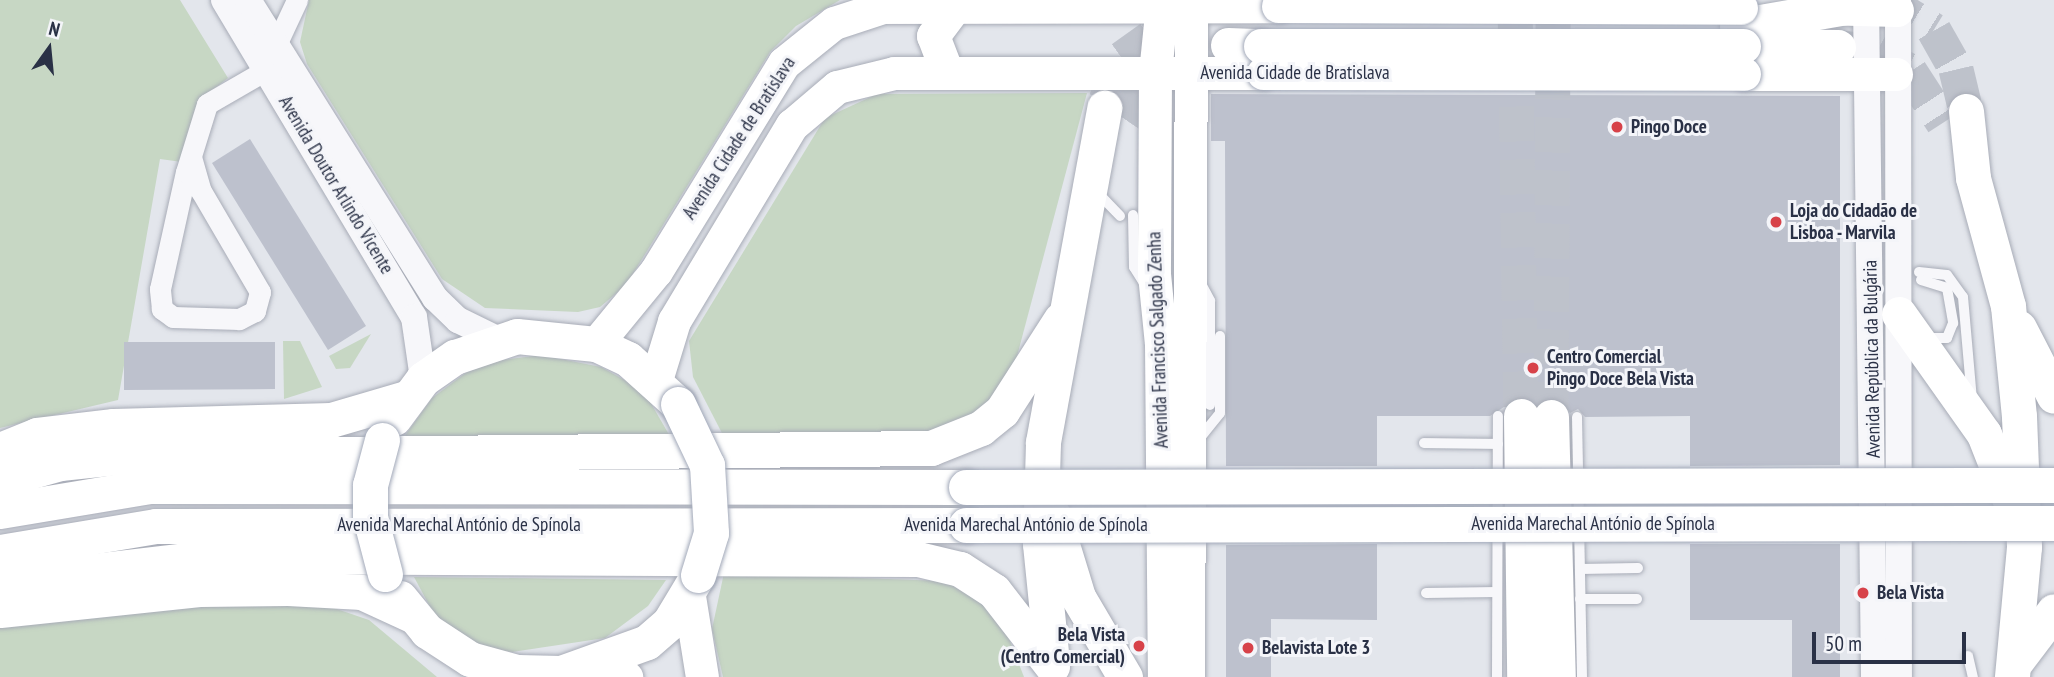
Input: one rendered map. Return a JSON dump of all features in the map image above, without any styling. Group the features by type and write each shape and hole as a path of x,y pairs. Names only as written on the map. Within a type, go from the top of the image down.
{"highway":[{"path":"1741,39 1875,5"},
{"path":"1250,55 1375,27 1741,39 1838,47"},
{"path":"1054,672 1040,544 1043,442 1061,319 1094,174 1116,114"},
{"path":"1954,117 2008,306 2024,547 2013,670"},
{"path":"2008,306 2054,396"},
{"path":"0,480 61,463 127,456 931,448 981,428 1002,411 1061,319"},
{"path":"1906,325 1972,415 2001,465 2024,547"},
{"path":"0,450 37,435 113,426 331,420 414,388 455,357 499,341 557,336 596,344 667,392 707,465 711,533 694,586 647,642 590,666 517,672 470,659 412,615 362,592 288,588 199,589 0,610"},
{"path":"412,615 384,574 370,517 382,440 414,388"},
{"path":"1524,677 1537,416"},
{"path":"1537,416 1558,677"},
{"path":"1043,442 1069,574 1090,624 1125,677"},
{"name":"Avenida Marechal António de Spínola","path":"0,511 150,486 2054,485"},
{"name":"Avenida Marechal António de Spínola","path":"0,552 156,526 2054,523"},
{"path":"0,582 223,556 918,559 960,569 994,592 1054,672"},
{"path":"2013,670 2054,611"}],"main road":[{"name":"Avenida Cidade de Bratislava","path":"596,344 656,271 784,63 834,23 883,3 1177,2 1278,6 1741,39 1882,74"},
{"name":"Avenida Francisco Salgado Zenha","path":"1164,677 1156,292 1177,2"},
{"path":"947,72 933,36 953,3"},
{"name":"Avenida Cidade de Bratislava","path":"667,392 674,321 801,113 855,79 947,72 1171,73 1250,55 1741,39"},
{"name":"Avenida Francisco Salgado Zenha","path":"1171,73 1187,267 1188,677"},
{"path":"694,586 702,677"},
{"path":"590,666 626,677"}],"street":[{"name":"Avenida Doutor Arlindo Vicente","path":"224,0 270,59 435,298 458,320 499,341"},
{"name":"Avenida Doutor Arlindo Vicente","path":"248,0 270,59 414,317 414,388"},
{"path":"191,157 219,221 260,292 255,311 239,319 166,314 160,289 191,157 207,104 270,59 297,0"},
{"name":"Avenida República da Bulgária","path":"1875,5 1906,325 1899,677"},
{"name":"Avenida República da Bulgária","path":"1874,677 1882,74"},
{"path":"171,239 189,215 206,213 219,221"}],"lane":[{"path":"1094,174 1121,216"},
{"path":"1133,215 1134,267 1156,292"},
{"path":"1187,267 1210,301 1210,405"},
{"path":"1906,325 1940,341 1953,323 1947,288 1920,276 1947,275 1963,297 1972,415"},
{"path":"1188,452 1220,412 1220,336"},
{"path":"1424,443 1498,444 1537,416 1580,569 1582,677"},
{"path":"1497,677 1498,444"},
{"path":"1580,569 1638,568"},
{"path":"1426,593 1497,592"},
{"path":"1580,599 1637,599"},
{"path":"1968,656 1973,677"}],"green space":[{"path":"0,0 180,0 228,78 201,99 182,162 160,159 118,400 0,428"},
{"path":"309,0 840,0 796,26 770,52 626,285 600,307 578,312 485,308 442,279 307,64 300,42"},
{"path":"1087,93 1016,360 999,391 973,415 933,434 725,439 693,377 689,341 825,118 877,94"},
{"path":"371,334 350,368 336,369 329,356"},
{"path":"283,341 300,341 322,387 284,399"},
{"path":"541,355 601,367 628,382 649,400 671,438 404,437 432,398 479,363"},
{"path":"724,573 944,581 985,604 1006,631 1024,677 723,677 712,629"},
{"path":"414,577 666,580 648,606 605,638 512,652 486,649 436,618"},
{"path":"185,605 325,605 369,620 437,677 0,677 0,626"}],"building":[{"name":"Centro Comercial Pingo Doce Bela Vista","path":"1211,94 1840,96 1840,465 1690,466 1690,416 1585,417 1578,409 1570,413 1560,399 1537,404 1521,396 1490,416 1377,416 1377,466 1226,466 1225,141 1211,141"},
{"path":"250,139 366,326 328,350 212,163"},
{"path":"124,342 275,342 275,389 124,390"},
{"path":"1377,544 1377,620 1271,619 1271,677 1226,677 1226,545"},
{"path":"1690,544 1840,544 1840,677 1792,677 1792,620 1690,620"}],"tunnel":[{"path":"1515,0 1521,416"},
{"path":"1551,417 1553,0"},
{"path":"1885,0 1934,30 1956,69 1966,111"},
{"path":"1106,100 1122,58 1182,15"},
{"path":"1128,121 1171,58 1228,45"},
{"path":"1838,47 1876,52 1910,71 1943,122"}],"place":[{"name":"Pingo Doce","path":"1617,127"},
{"name":"Loja do Cidadão de Lisboa - Marvila","path":"1776,222"},
{"name":"Centro Comercial Pingo Doce Bela Vista","path":"1533,368"},
{"name":"Bela Vista","path":"1863,593"},
{"name":"Bela Vista (Centro Comercial)","path":"1139,646"},
{"name":"Belavista Lote 3","path":"1248,648"}]}
